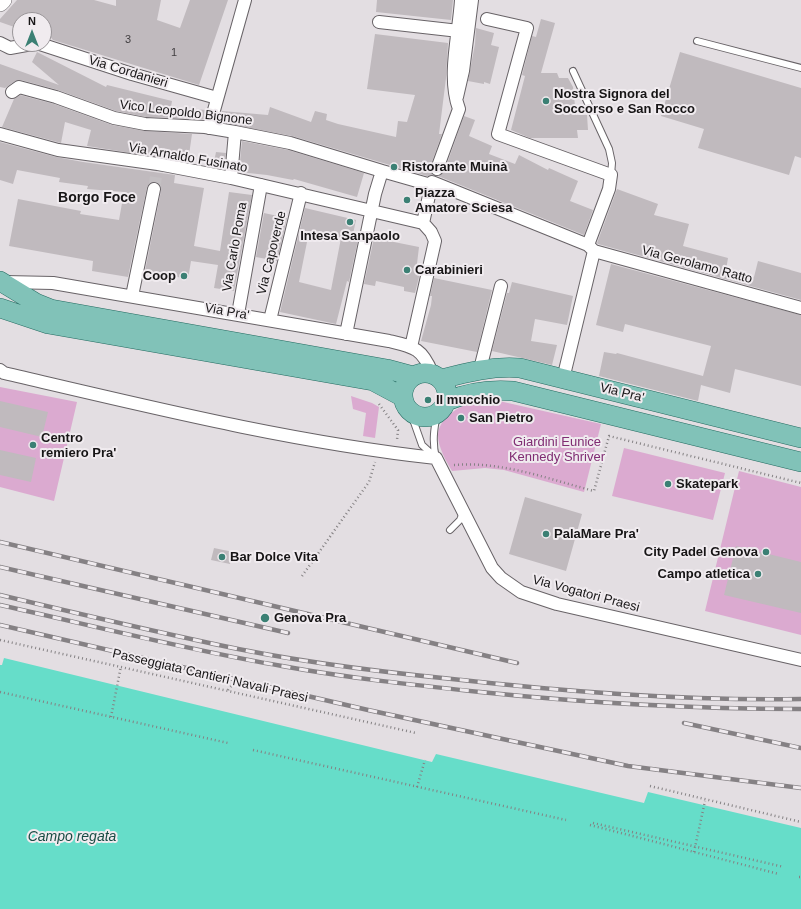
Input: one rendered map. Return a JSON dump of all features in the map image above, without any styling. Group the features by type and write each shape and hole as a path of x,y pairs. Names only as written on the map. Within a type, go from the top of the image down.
{"main road":[{"name":"Via Pra'","path":"1,282 36,303 51,309 386,369 413,376"},
{"path":"0,308 48,324 373,381 406,404 420,417 426,417 442,408 447,390 439,377 424,372 413,376 404,385 406,404"},
{"name":"Via Pra'","path":"439,377 480,369 504,367 520,368 801,438"},
{"name":"Via Pra'","path":"442,408 466,394 494,389 513,391 801,462"}],"street":[{"path":"0,3 3,0"},
{"path":"209,128 245,0"},
{"path":"437,169 459,109 453,80 462,0"},
{"path":"456,100 464,71 472,0"},
{"path":"487,19 527,28 498,134 611,175 609,189 591,248 563,379"},
{"path":"379,22 459,31"},
{"path":"0,43 12,48"},
{"name":"Via Cordanieri","path":"52,48 132,74 217,98"},
{"name":"Vico Leopoldo Bignone","path":"12,92 19,87 56,97 114,118 145,124 209,128 290,143 382,171"},
{"path":"231,178 235,132"},
{"name":"Via Arnaldo Fusinato","path":"0,134 58,150 158,164 301,193 372,210"},
{"path":"346,334 375,194 382,171 431,184 423,223"},
{"name":"Via Gerolamo Ratto","path":"431,184 591,248 801,308"},
{"name":"Via Carlo Poma","path":"238,314 261,185"},
{"path":"132,296 154,189"},
{"name":"Via Capoverde","path":"270,320 301,193"},
{"path":"372,210 423,223 431,232 434,241 411,347"},
{"name":"Via Pra'","path":"1,282 53,283 238,314 411,347 421,352 427,360 432,373 439,377"},
{"path":"480,369 501,286"},
{"path":"0,370 4,373 99,395 296,437 436,458"},
{"name":"Via Vogatori Praesi","path":"436,458 492,568 500,578 521,592 557,604 598,614 801,660"}],"lane":[{"path":"697,41 801,68"},
{"path":"573,71 609,149 612,163 611,175"},
{"path":"406,404 422,445 436,458"},
{"path":"436,458 434,433 442,408"},
{"path":"450,530 460,520 464,512"}],"path":[{"path":"375,401 398,430 398,453"},
{"path":"442,470 453,466 473,464 497,466 594,491 609,436 801,483"},
{"path":"302,576 369,482 377,449"},
{"name":"Passeggiata Cantieri Navali Praesi","path":"0,640 416,733"},
{"path":"111,717 121,666"},
{"path":"228,690 232,685"},
{"path":"0,692 228,744"},
{"path":"253,750 566,820"},
{"path":"417,786 425,760"},
{"path":"650,786 801,822"},
{"path":"694,852 705,801"},
{"path":"779,874 591,824 784,867"}],"green space":[{"name":"Centro remiero Pra'","path":"0,387 77,402 54,501 0,487"},
{"path":"351,396 379,407 375,438 363,436 366,413 353,409"},
{"name":"Giardini Eunice Kennedy Shriver","path":"479,400 499,401 601,424 584,492 504,470 485,468 452,471 439,444 439,428 447,417 453,412 466,404"},
{"name":"Skatepark","path":"624,448 725,473 713,520 612,496"},
{"name":"Campo atletica","path":"739,471 801,487 801,635 705,611"}],"water":[{"name":"Campo regata","path":"4,658 432,762 436,754 644,803 648,792 801,828 801,909 0,909 0,665 2,665"}],"building":[{"path":"17,0 94,0 116,6 116,0 161,0 157,20 180,28 190,0 228,0 199,85 53,40 52,12 12,12 12,26 0,22 0,19"},
{"path":"377,0 453,0 451,20 376,12"},
{"name":"Nostra Signora del Soccorso e San Rocco","path":"541,19 555,23 541,73 557,73 559,78 568,78 573,87 576,115 587,115 588,130 577,130 578,138 530,138 511,130 525,76 522,75 532,36 536,37"},
{"path":"476,28 494,33 491,45 499,47 490,84 468,81 475,44"},
{"path":"375,34 448,43 446,78 439,134 442,134 430,167 433,175 427,176 292,136 219,122 222,111 268,115 270,107 311,122 315,111 327,114 326,120 338,124 396,137 398,121 407,122 415,95 367,89"},
{"path":"37,52 106,87 107,85 172,101 171,107 206,110 204,119 146,117 116,111 58,90 21,80 15,81 5,88 0,87 0,64 59,85 32,62"},
{"path":"680,52 801,88 801,158 795,156 789,175 698,148 704,129 661,116"},
{"path":"20,95 54,104 112,125 145,131 192,134 188,162 87,146 91,130 65,122 61,143 2,127 14,99"},
{"path":"464,116 475,120 469,136 492,146 489,154 515,164 519,155 548,170 549,168 578,181 570,201 593,210 584,235 438,176 444,172"},
{"path":"242,141 288,150 364,173 357,197 294,179 239,172"},
{"path":"0,142 56,157 175,175 174,183 204,188 194,246 220,251 229,192 252,195 234,291 214,288 218,265 191,261 188,279 145,271 161,191 161,186 156,182 151,182 147,187 128,277 92,271 93,261 9,246 18,199 81,211 80,214 119,220 124,192 87,189 88,186 59,182 60,178 17,170 13,184 0,180"},
{"path":"216,152 226,153 224,169 213,167"},
{"path":"617,189 658,204 654,215 689,224 683,246 728,258 726,270 754,277 758,261 801,273 801,300 598,244 597,243"},
{"path":"305,208 356,220 353,234 359,235 349,282 347,281 336,324 280,312","holes":["309,232 341,238 331,290 299,282"]},
{"path":"264,213 287,218 277,261 256,257"},
{"path":"374,238 419,247 416,272 420,273 415,293 404,291 404,287 376,281 375,286 364,284"},
{"path":"611,264 801,315 801,386 735,369 730,393 701,385 698,401 599,376 604,352 617,353 703,376 711,346 625,324 623,332 596,325"},
{"path":"434,278 492,290 477,352 421,341 431,305 432,296 430,296"},
{"path":"512,282 573,296 567,325 535,319 531,341 557,345 552,365 492,351 507,293 509,293"},
{"path":"0,401 48,412 42,437 0,427"},
{"path":"0,450 36,458 31,482 0,475"},
{"name":"PalaMare Pra'","path":"525,497 582,514 566,571 509,554"},
{"path":"736,546 801,562 801,613 724,595"},
{"path":"214,548 233,552 230,564 211,560"}],"tunnel":[{"path":"154,189 158,164"}],"railway":[{"path":"0,542 517,663"},
{"path":"0,567 288,633"},
{"path":"0,595 243,650 362,669 496,684 626,695 713,699 801,699"},
{"path":"0,605 247,660 381,681 480,692 600,702 681,707 801,709"},
{"path":"0,625 368,710 628,766 801,788"},
{"path":"684,723 801,748"}],"place":[{"name":"Nostra Signora del Soccorso e San Rocco","path":"546,101"},
{"name":"Ristorante Muinà","path":"394,167"},
{"name":"Piazza Amatore Sciesa","path":"407,200"},
{"name":"Intesa Sanpaolo","path":"350,222"},
{"name":"Carabinieri","path":"407,270"},
{"name":"Coop","path":"184,276"},
{"name":"Il mucchio","path":"428,400"},
{"name":"San Pietro","path":"461,418"},
{"name":"Centro remiero Pra'","path":"33,445"},
{"name":"Skatepark","path":"668,484"},
{"name":"PalaMare Pra'","path":"546,534"},
{"name":"City Padel Genova","path":"766,552"},
{"name":"Bar Dolce Vita","path":"222,557"},
{"name":"Campo atletica","path":"758,574"},
{"name":"Genova Pra","path":"265,618"}],"district":[{"name":"Borgo Foce","path":"97,198"}]}
